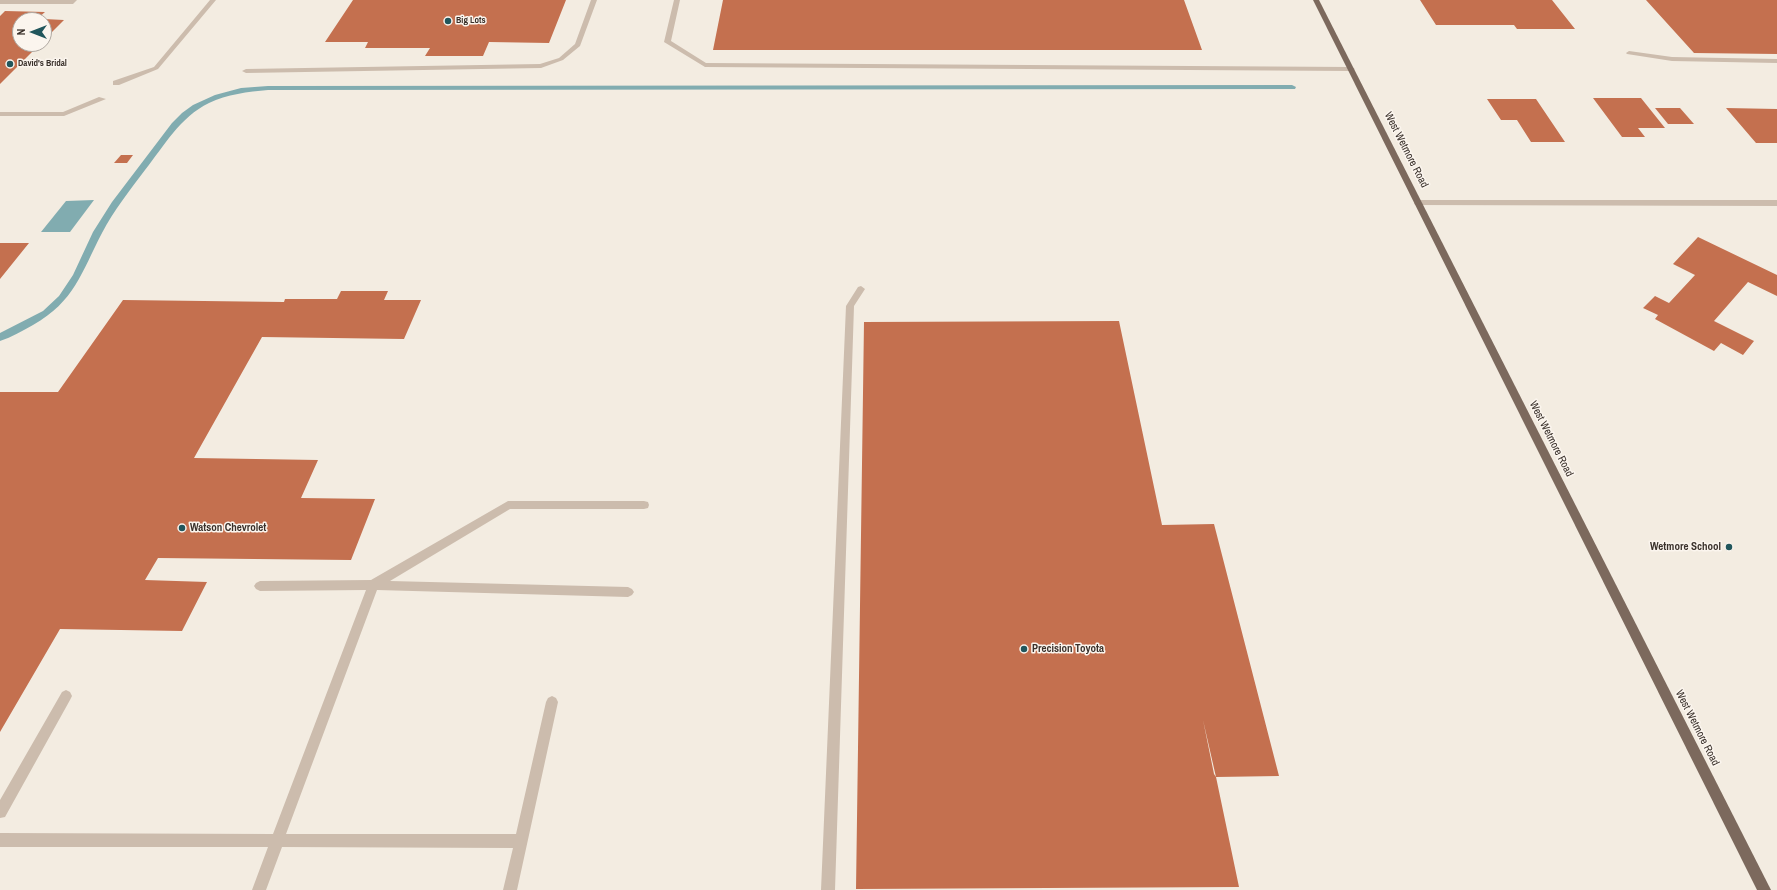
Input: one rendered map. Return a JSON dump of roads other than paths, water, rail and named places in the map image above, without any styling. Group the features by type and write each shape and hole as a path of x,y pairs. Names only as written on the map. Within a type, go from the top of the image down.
{"main road":[{"name":"West Wetmore Road","path":"1316,0 1764,890"}],"lane":[{"path":"0,2 72,2 74,0"},
{"path":"116,83 156,68 213,0"},
{"path":"246,71 541,66 562,59 578,45 594,0"},
{"path":"677,0 667,42 705,65 1351,70"},
{"path":"1629,53 1672,59 1777,61"},
{"path":"0,114 64,114 102,99"},
{"path":"1418,203 1777,203"},
{"path":"828,890 850,306 861,289"},
{"path":"259,890 373,585 508,505 644,505"},
{"path":"260,586 373,585 628,592"},
{"path":"0,812 66,696"},
{"path":"510,890 552,702"},
{"path":"0,840 520,842"}],"water":[{"path":"94,200 70,232 41,232 66,201"}],"waterway":[{"path":"0,337 9,334 46,313 62,298 77,276 98,232 115,204 175,125 185,115 206,101 229,93 268,88 1292,87"}],"place":[{"name":"Big Lots","path":"448,21"},
{"name":"David's Bridal","path":"10,64"},
{"name":"Watson Chevrolet","path":"182,528"},
{"name":"Wetmore School","path":"1729,547"},
{"name":"Precision Toyota","path":"1024,649"}]}
